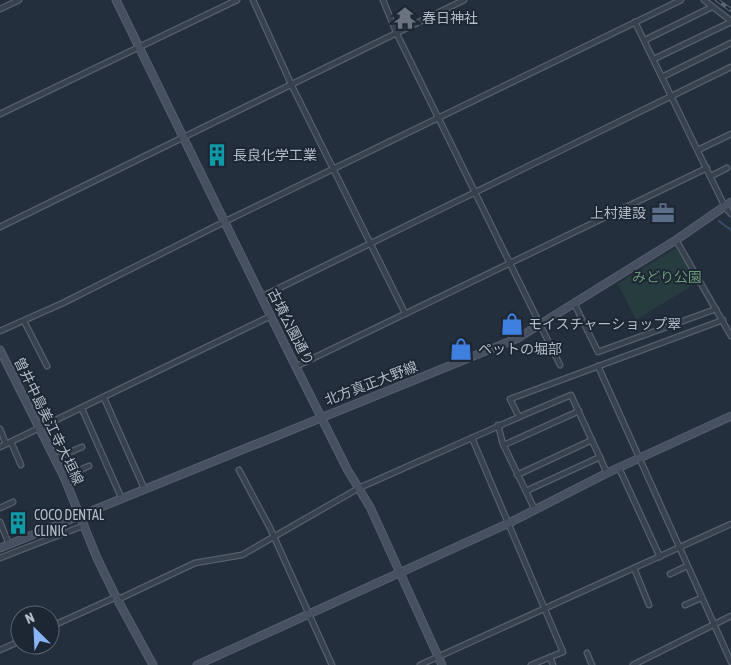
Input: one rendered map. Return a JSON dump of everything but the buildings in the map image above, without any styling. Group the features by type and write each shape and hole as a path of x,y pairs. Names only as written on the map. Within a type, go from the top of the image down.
{"street":[{"path":"0,9 19,0"},
{"name":"古墳公園通り","path":"116,0 261,297 359,488 442,665"},
{"path":"0,114 237,0"},
{"path":"252,0 292,86 405,313"},
{"path":"384,0 396,32 560,365"},
{"path":"0,227 292,86 396,32 464,0"},
{"path":"0,332 681,0"},
{"path":"654,59 731,22 704,0"},
{"path":"645,40 712,7"},
{"path":"635,22 711,176 728,204 731,214"},
{"path":"662,77 731,44"},
{"path":"261,297 731,66"},
{"path":"698,150 730,136"},
{"path":"297,366 707,168"},
{"path":"711,176 727,168"},
{"name":"北方真正大野線","path":"0,548 121,497 505,343 540,325 676,240 728,204"},
{"path":"676,240 731,336"},
{"path":"574,303 598,352 716,309"},
{"path":"0,447 39,430 271,316"},
{"path":"519,417 510,399 723,320"},
{"path":"24,321 46,366"},
{"name":"曽井中島美江寺大垣線","path":"0,350 64,477 97,558 153,665"},
{"path":"598,366 731,662"},
{"path":"60,622 116,597 121,598 195,563 242,556 359,488 498,425 571,395 607,473"},
{"path":"104,398 144,488"},
{"path":"82,409 121,497"},
{"path":"504,446 579,411"},
{"path":"197,665 509,523 607,473 639,460 731,416"},
{"path":"498,425 504,446 535,510"},
{"path":"0,429 21,465"},
{"path":"472,438 563,652 531,665"},
{"path":"517,475 592,440"},
{"path":"54,458 82,447"},
{"path":"526,491 600,457"},
{"path":"64,477 88,466"},
{"path":"619,468 660,557"},
{"path":"239,470 274,538 332,665"},
{"path":"0,508 13,502"},
{"path":"0,522 9,544"},
{"path":"420,665 731,524"},
{"path":"0,558 85,525"},
{"path":"670,574 687,566"},
{"path":"634,568 649,605"},
{"path":"685,605 702,598"},
{"path":"633,665 731,616"},
{"path":"587,653 592,665"},
{"path":"550,657 553,665"}],"green space":[{"name":"みどり公園","path":"676,248 698,282 636,320 618,284"}],"waterway":[{"path":"719,221 731,230"}],"railway":[{"path":"717,0 731,10"}],"place":[{"name":"春日神社","path":"405,18"},
{"name":"長良化学工業","path":"217,155"},
{"name":"上村建設","path":"663,213"},
{"name":"モイスチャーショップ翠","path":"512,324"},
{"name":"ペットの堀部","path":"461,349"},
{"name":"COCO DENTAL CLINIC","path":"18,523"}]}
